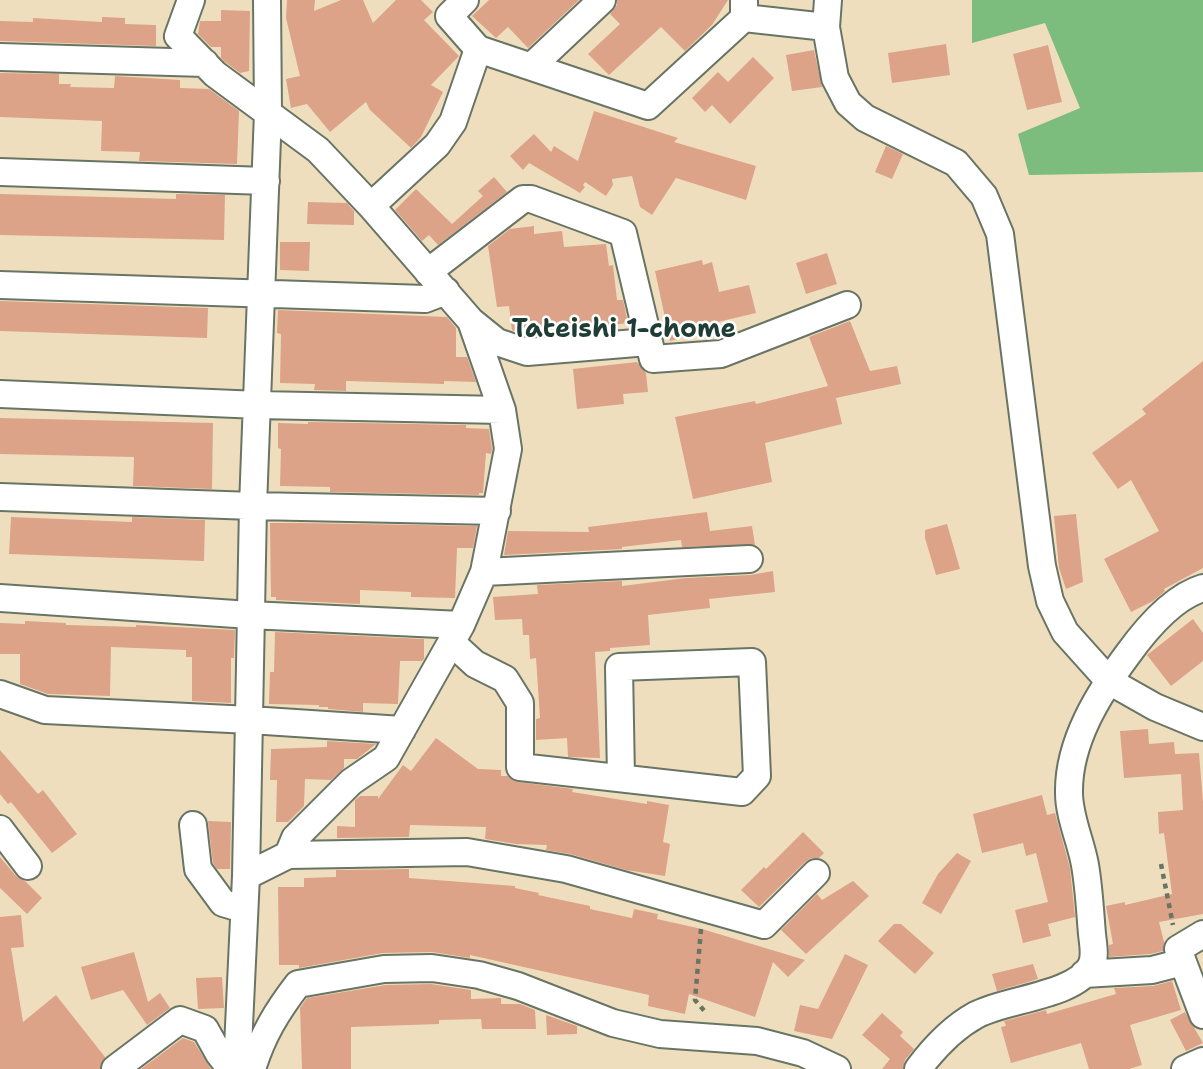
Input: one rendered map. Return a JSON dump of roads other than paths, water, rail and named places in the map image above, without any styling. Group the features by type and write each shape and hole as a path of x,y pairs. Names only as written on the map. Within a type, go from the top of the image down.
{"street":[{"path":"191,0 178,36 215,74 318,150 371,206 471,321 497,342 527,352 648,342"},
{"path":"237,1069 246,876 253,506 259,405 260,294 268,112 267,0"},
{"path":"465,0 449,16 478,49 648,106 744,9 826,27"},
{"path":"532,66 603,0"},
{"path":"828,0 826,27 835,78 848,103 865,118 956,163 984,195 1000,234 1042,566 1050,601 1065,632 1109,681 1155,707 1203,727"},
{"path":"371,206 437,145 453,122 478,49"},
{"path":"0,57 205,63"},
{"path":"0,172 266,181"},
{"path":"428,272 523,199 531,199 623,233 653,359 721,354 847,305"},
{"path":"0,285 425,299 446,291"},
{"path":"288,855 295,838 351,782 386,758 456,634 484,572 508,449 502,410 471,321"},
{"path":"0,394 259,405 502,410"},
{"path":"0,497 497,511"},
{"path":"484,572 749,559"},
{"path":"918,1069 955,1030 974,1016 992,1007 1070,984 1092,965 1094,953 1085,864 1069,794 1072,759 1079,738 1109,681 1133,647 1178,601 1193,591 1203,589"},
{"path":"0,598 250,615 456,634"},
{"path":"456,634 475,664 505,679 520,703 520,767 743,792 757,776 752,662 619,667 621,778"},
{"path":"0,694 45,710 402,730"},
{"path":"193,825 198,869 223,903 243,909"},
{"path":"3,838 28,866"},
{"path":"246,876 288,855 467,852 566,869 764,925 816,873"},
{"path":"1084,974 1152,970 1180,956 1203,934"},
{"path":"1180,956 1203,1015"},
{"path":"252,1069 275,1013 298,984 384,969 432,968 479,975 518,986 613,1023 660,1034 757,1041 803,1053 837,1069"},
{"path":"115,1069 180,1020 205,1029 231,1069"},
{"path":"1185,1069 1203,1061"}],"district":[{"name":"Tateishi 1-chome","path":"624,330"}]}
